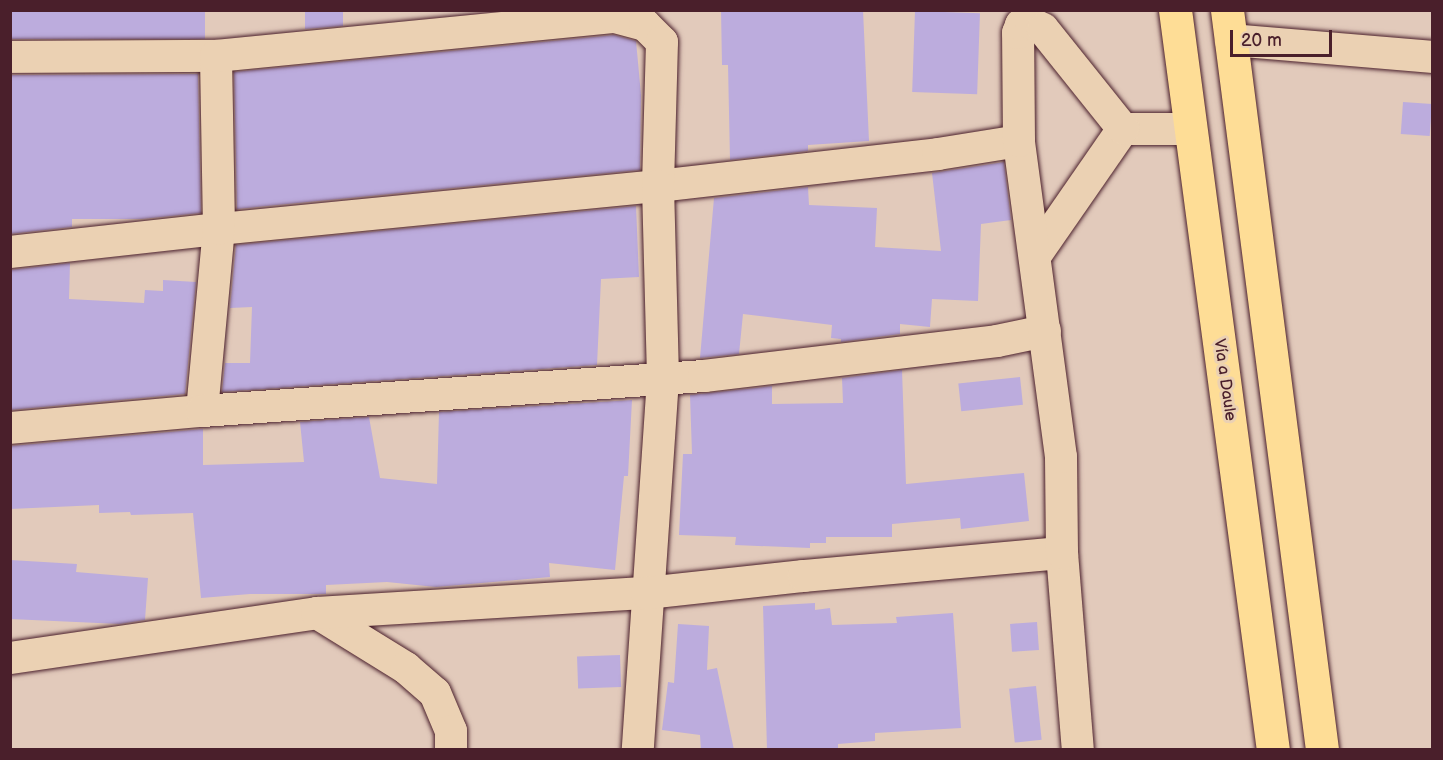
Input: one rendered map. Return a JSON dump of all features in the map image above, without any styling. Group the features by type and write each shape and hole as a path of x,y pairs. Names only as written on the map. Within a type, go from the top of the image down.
{"highway":[{"name":"Vía a Daule","path":"1175,10 1273,750"},
{"path":"1229,25 1322,750"}],"street":[{"path":"10,57 216,56 615,17 645,25 662,42 657,186 663,379 638,750"},
{"path":"1078,750 1062,553 1061,457 1020,141 1018,33 1021,25 1031,23 1043,29 1123,129"},
{"path":"1229,25 1432,57"},
{"path":"202,411 219,229 216,56"},
{"path":"1123,129 1190,129"},
{"path":"1035,256 1123,129"},
{"path":"10,252 657,186 938,154 1020,141"},
{"path":"10,428 202,411 663,379 997,341 1045,331"},
{"path":"10,658 317,613 647,593 1062,553"},
{"path":"317,613 406,668 435,693 451,731 451,750"}],"building":[{"path":"10,10 205,10 205,39 10,39"},
{"path":"305,10 343,10 343,26 305,29"},
{"path":"721,10 863,10 869,141 808,145 808,151 730,160 728,65 722,65"},
{"path":"915,11 980,13 977,94 912,92"},
{"path":"614,35 636,41 641,95 640,170 237,209 234,72"},
{"path":"198,74 201,213 142,219 72,219 72,227 10,234 10,75"},
{"path":"1403,102 1432,104 1430,136 1401,134"},
{"path":"1004,162 1011,220 981,224 978,301 932,299 930,327 900,324 900,334 841,342 841,339 831,338 832,325 743,314 739,354 700,358 714,198 808,187 809,205 877,208 875,247 941,251 932,173"},
{"path":"636,206 639,277 601,279 597,365 222,392 225,363 250,363 252,307 230,308 236,245"},
{"path":"70,263 69,299 144,303 145,290 163,291 163,280 196,282 185,394 10,410 10,270"},
{"path":"902,370 906,484 1024,473 1029,521 961,529 960,518 892,524 892,537 826,537 826,543 810,543 810,548 735,545 736,537 679,535 683,454 692,454 690,395 772,386 772,404 843,403 842,378"},
{"path":"1020,377 1023,405 961,411 958,383"},
{"path":"632,400 628,476 624,476 615,570 549,563 550,577 436,587 387,582 326,585 326,594 250,594 201,598 193,513 131,515 130,512 99,513 99,505 10,509 10,446 203,429 203,465 304,462 300,422 369,417 380,478 437,484 439,412"},
{"path":"10,560 77,564 76,572 148,578 145,620 120,624 10,619"},
{"path":"815,603 815,610 830,608 832,625 897,623 896,617 953,613 961,728 875,733 875,741 838,744 838,750 767,750 763,606"},
{"path":"1037,622 1039,650 1012,652 1010,624"},
{"path":"678,624 709,626 707,670 717,668 734,750 701,750 700,735 662,730 668,682 674,683"},
{"path":"620,655 621,687 578,688 577,657"},
{"path":"1036,686 1042,740 1015,743 1009,689"}]}
